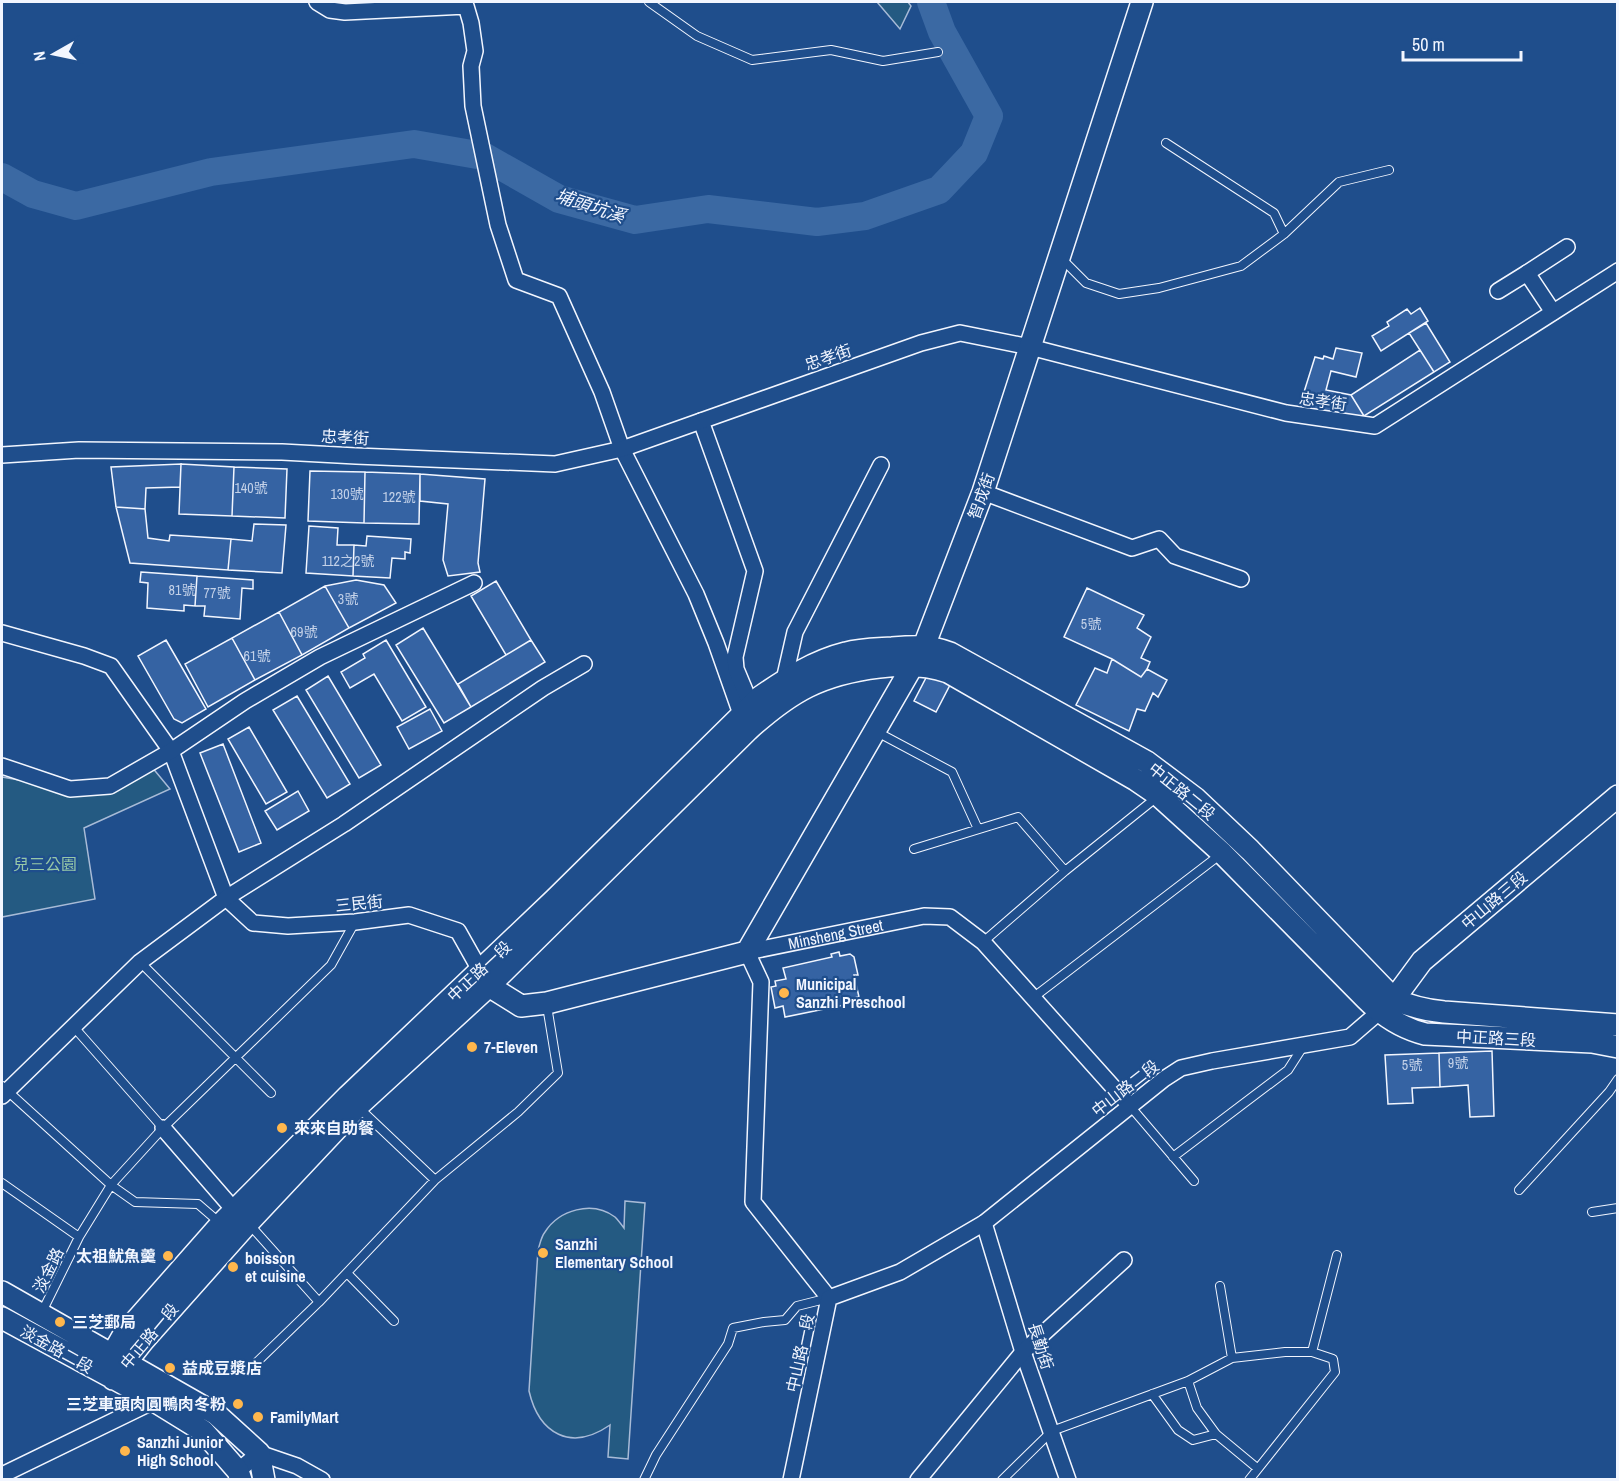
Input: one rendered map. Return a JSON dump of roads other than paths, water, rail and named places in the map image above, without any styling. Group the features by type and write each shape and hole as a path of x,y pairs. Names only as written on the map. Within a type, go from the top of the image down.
{"main road":[{"name":"智成街","path":"747,952 924,646 984,492 1145,3"},
{"name":"中正路一段","path":"235,1219 358,1106 485,978 748,730 787,688 816,664 845,653 924,646"},
{"name":"中正路二段","path":"924,646 950,653 1147,762 1166,789 1222,853 1387,1005"},
{"name":"中正路一段","path":"113,1379 120,1359 143,1341 235,1219 348,1096 485,978 555,899 746,709 787,688 812,684 859,669 899,665 914,666"},
{"name":"中正路二段","path":"914,666 931,667 948,672 1136,780 1195,798 1250,850 1387,1005"},
{"name":"中山路三段","path":"1387,1005 1422,961 1617,796"},
{"name":"Minsheng Street","path":"485,978 521,1006 547,1003 747,952"},
{"name":"中正路三段","path":"1387,1005 1420,1010 1617,1025"},
{"name":"中正路三段","path":"1387,1005 1401,1026 1425,1034 1592,1042 1617,1047"},
{"name":"淡金路二段","path":"2,1292 120,1359 153,1389"},
{"name":"淡金路二段","path":"2,1318 113,1379 153,1389"},
{"path":"153,1389 216,1414 259,1453 264,1479"},
{"path":"153,1389 203,1431 239,1475"}],"street":[{"path":"317,2 330,10 345,12 466,4 475,51 471,66 473,106 498,225 516,280 559,296 602,392 622,449 696,594 746,709"},
{"path":"1498,291 1567,247"},
{"name":"忠孝街","path":"2,455 79,450 282,452 555,464 622,449 921,343 960,333 1030,347 1286,413 1375,426 1617,271"},
{"path":"1527,273 1552,312"},
{"path":"701,421 755,571 735,657 746,709"},
{"path":"787,688 795,632 881,465"},
{"path":"984,492 1132,548 1159,539 1175,556 1241,579"},
{"path":"2,766 70,789 110,786 171,751 245,701 320,657 474,583"},
{"path":"2,633 111,666 171,751 226,898"},
{"path":"3,1090 140,962 226,898 344,824 543,688 584,664"},
{"name":"三民街","path":"226,898 253,923 288,926 355,922 409,915 458,931 485,978"},
{"name":"Minsheng Street","path":"747,952 924,916 950,917 983,942 1130,1106"},
{"path":"747,952 760,982 753,1202 829,1298"},
{"name":"中山路二段","path":"984,1223 1181,1068 1350,1037 1387,1005"},
{"path":"163,1128 235,1219"},
{"name":"中山路一段","path":"791,1479 829,1298 900,1272 984,1223"},
{"name":"長勤街","path":"984,1223 1023,1353 1068,1479"},
{"path":"918,1479 1023,1353 1124,1260"},
{"path":"2,1475 144,1406 153,1389"},
{"path":"239,1475 259,1453 297,1466 322,1479"}],"lane":[{"path":"649,2 697,36 752,60 831,50 882,61 938,52"},
{"path":"1166,142 1274,213 1284,234"},
{"path":"1060,257 1086,283 1119,294 1159,288 1241,266 1284,234 1339,182 1389,170"},
{"path":"875,731 952,772 978,829"},
{"path":"983,942 1065,871 1166,789"},
{"path":"914,849 1018,817 1065,871"},
{"path":"1034,997 1222,853"},
{"name":"淡金路","path":"40,1315 79,1237 111,1185 163,1128 332,965 355,922"},
{"path":"140,962 271,1093"},
{"path":"256,1363 319,1302 435,1180 518,1112 558,1073 547,1003"},
{"path":"73,1026 163,1128"},
{"path":"1173,1157 1288,1070 1305,1044"},
{"path":"1519,1190 1609,1092 1617,1079"},
{"path":"3,1090 111,1185 135,1202 198,1204 235,1219 319,1302"},
{"path":"358,1106 435,1180"},
{"path":"1130,1106 1194,1181"},
{"path":"2,1183 79,1237"},
{"path":"1592,1212 1617,1208"},
{"path":"1312,1352 1337,1255"},
{"path":"347,1272 394,1321"},
{"path":"1220,1286 1232,1358"},
{"path":"644,1479 656,1455 728,1344 733,1328 785,1320 797,1306 829,1298"},
{"path":"1002,1479 1052,1431 1188,1381 1232,1358 1285,1352 1312,1352 1333,1359 1335,1372 1249,1479"},
{"path":"1188,1381 1197,1407 1216,1434 1257,1468"},
{"path":"1152,1394 1178,1430 1193,1440 1216,1434"}],"waterway":[{"name":"埔頭坑溪","path":"2,177 33,194 76,206 211,172 414,144 483,156 559,199 635,220 708,209 817,222 865,216 939,190 974,153 989,116 942,32 931,2"}],"place":[{"name":"Municipal Sanzhi Preschool","path":"784,993"},
{"name":"7-Eleven","path":"472,1047"},
{"name":"來來自助餐","path":"282,1128"},
{"name":"Sanzhi Elementary School","path":"543,1253"},
{"name":"太祖魷魚羹","path":"168,1256"},
{"name":"boisson et cuisine","path":"233,1267"},
{"name":"三芝郵局","path":"60,1322"},
{"name":"益成豆漿店","path":"170,1368"},
{"name":"三芝車頭肉圓鴨肉冬粉","path":"238,1404"},
{"name":"FamilyMart","path":"258,1417"},
{"name":"Sanzhi Junior High School","path":"125,1451"}],"park label":[{"name":"兒三公園","path":"45,864"}]}
